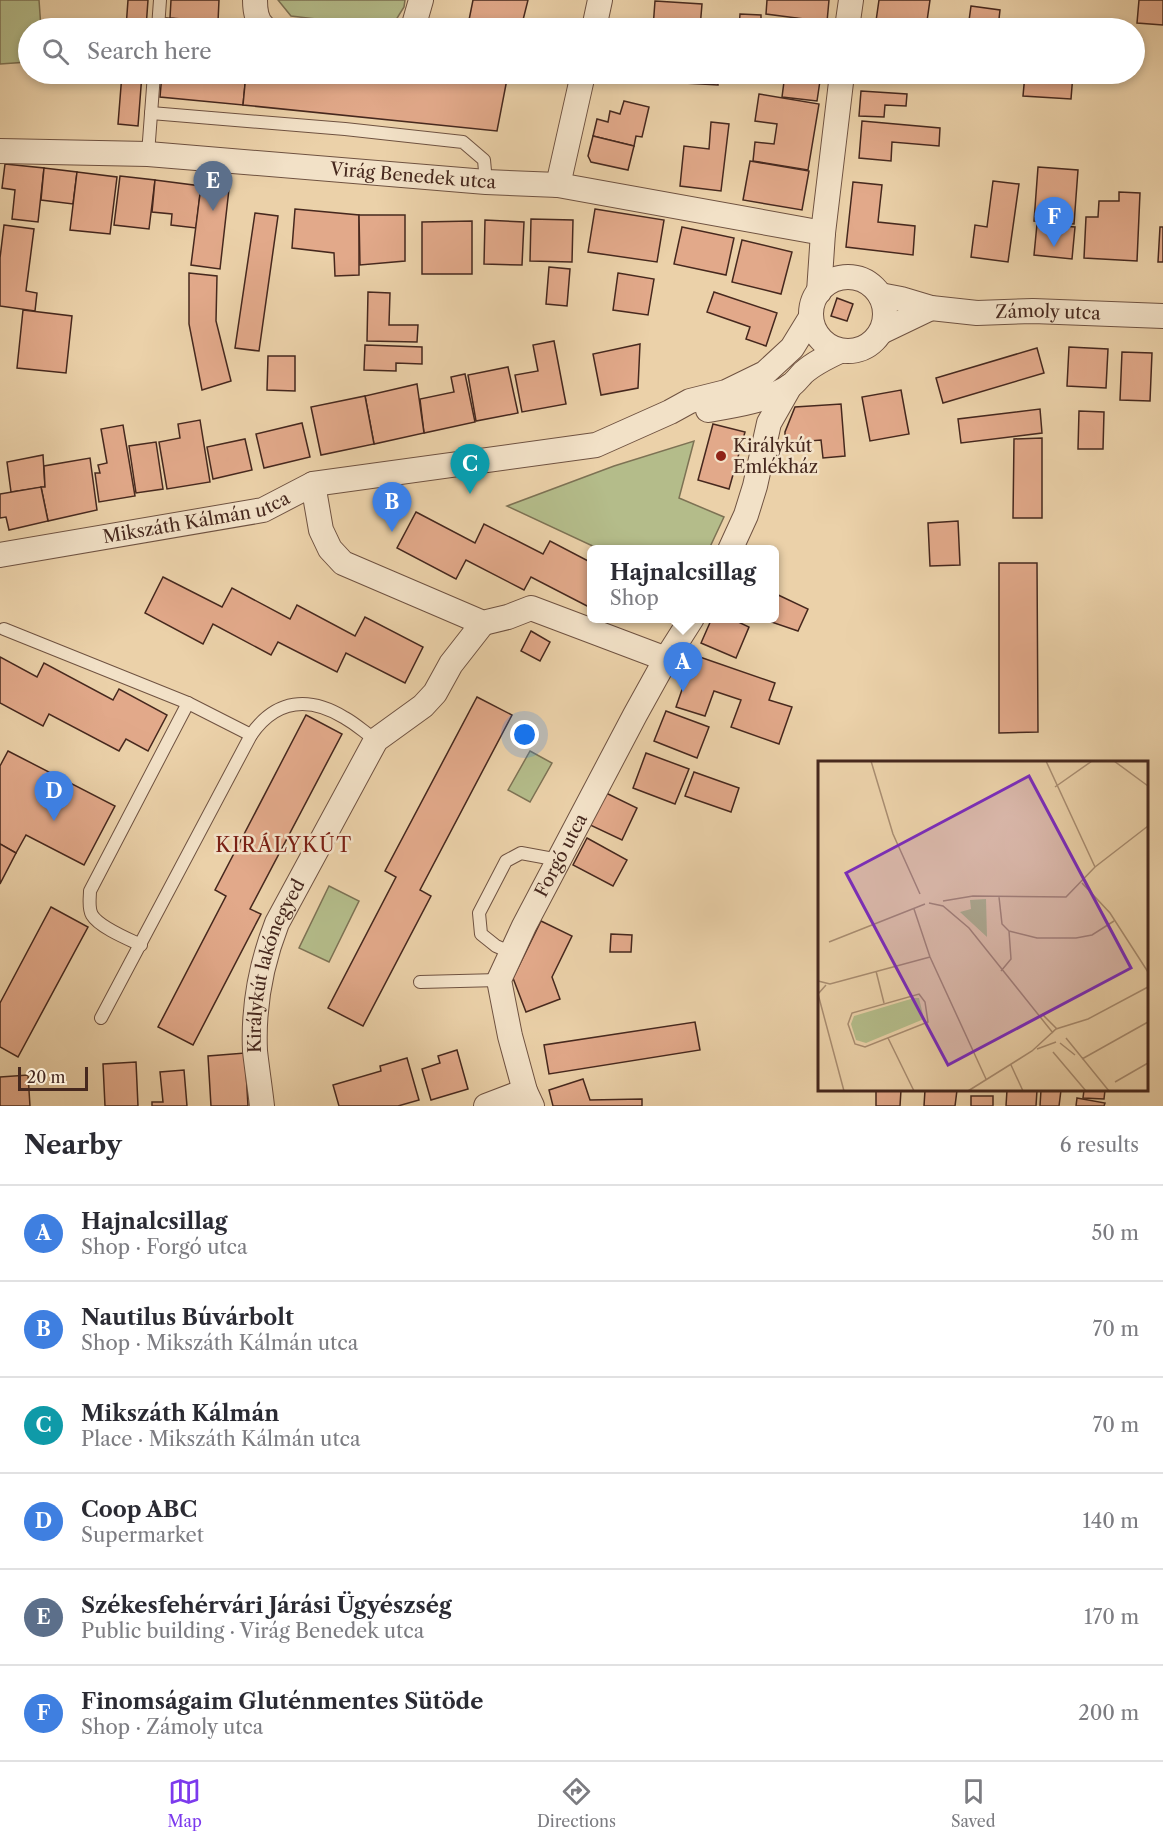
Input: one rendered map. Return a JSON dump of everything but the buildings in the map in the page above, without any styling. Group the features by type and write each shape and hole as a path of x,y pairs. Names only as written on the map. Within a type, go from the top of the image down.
{"street":[{"path":"255,0 258,18"},
{"path":"416,18 421,0"},
{"path":"596,18 600,0"},
{"path":"848,18 851,0"},
{"path":"558,185 582,84"},
{"path":"819,292 823,233 841,84"},
{"name":"Virág Benedek utca","path":"0,151 148,154 486,182 558,185 823,233"},
{"path":"823,233 839,259 856,278 871,285 880,295 884,307 885,320 881,332 873,342 864,348 840,351 820,339 811,317 813,304 819,292 826,285 835,280 856,278"},
{"name":"Zámoly utca","path":"880,295 932,308 977,313 1033,311 1163,316"},
{"path":"881,332 932,308"},
{"name":"Mikszáth Kálmán utca","path":"0,555 75,544 263,510 313,484 596,445 690,401 726,392 765,373 792,348 811,317"},
{"name":"Mikszáth Kálmán utca","path":"670,412 692,413 732,406 773,394 790,386 803,373 823,359 840,351"},
{"path":"732,545 746,515 755,486 769,423 790,386"},
{"name":"Mikszáth Kálmán utca","path":"313,484 321,530 330,549 344,563 483,623"},
{"name":"Mikszáth Kálmán utca","path":"0,571 75,544"},
{"path":"483,623 531,608 666,659"},
{"name":"Királykút lakónegyed","path":"262,1106 255,1050 256,1017 259,981 266,951 277,923 376,740 423,706 435,693 451,664 483,623"},
{"name":"Forgó utca","path":"499,980 559,860 666,659 689,623"},
{"path":"486,1106 529,1098 510,1036 499,980"}],"lane":[{"path":"159,18 160,0"},
{"path":"148,154 153,84"},
{"path":"151,113 345,129 463,142 484,160 486,182"},
{"path":"4,629 188,703 251,735"},
{"path":"141,945 104,926 92,915 89,904 90,891 188,703"},
{"path":"101,1018 259,723 275,710 292,704 319,706 345,718 376,740"},
{"path":"512,953 496,946 481,934 479,913 506,861 521,853 559,860"},
{"path":"420,982 499,980"}],"green space":[{"path":"0,0 39,0 40,18 18,18 18,63 0,64"},
{"path":"278,0 405,0 404,7 397,18 291,16"},
{"path":"694,441 679,498 724,517 711,545 590,545 507,506 614,466"},
{"path":"530,751 552,763 530,802 508,790"},
{"path":"329,886 359,901 329,962 299,948"}],"place":[{"name":"Székesfehérvári Járási Ügyészség","path":"213,211"},
{"name":"Finomságaim Gluténmentes Sütöde","path":"1054,247"},
{"name":"Királykút Emlékház","path":"721,456"},
{"name":"Mikszáth Kálmán","path":"470,494"},
{"name":"Nautilus Búvárbolt","path":"392,532"},
{"name":"Hajnalcsillag","path":"683,692"},
{"name":"Coop ABC","path":"54,821"}],"district":[{"name":"KIRÁLYKÚT","path":"284,845"}]}
